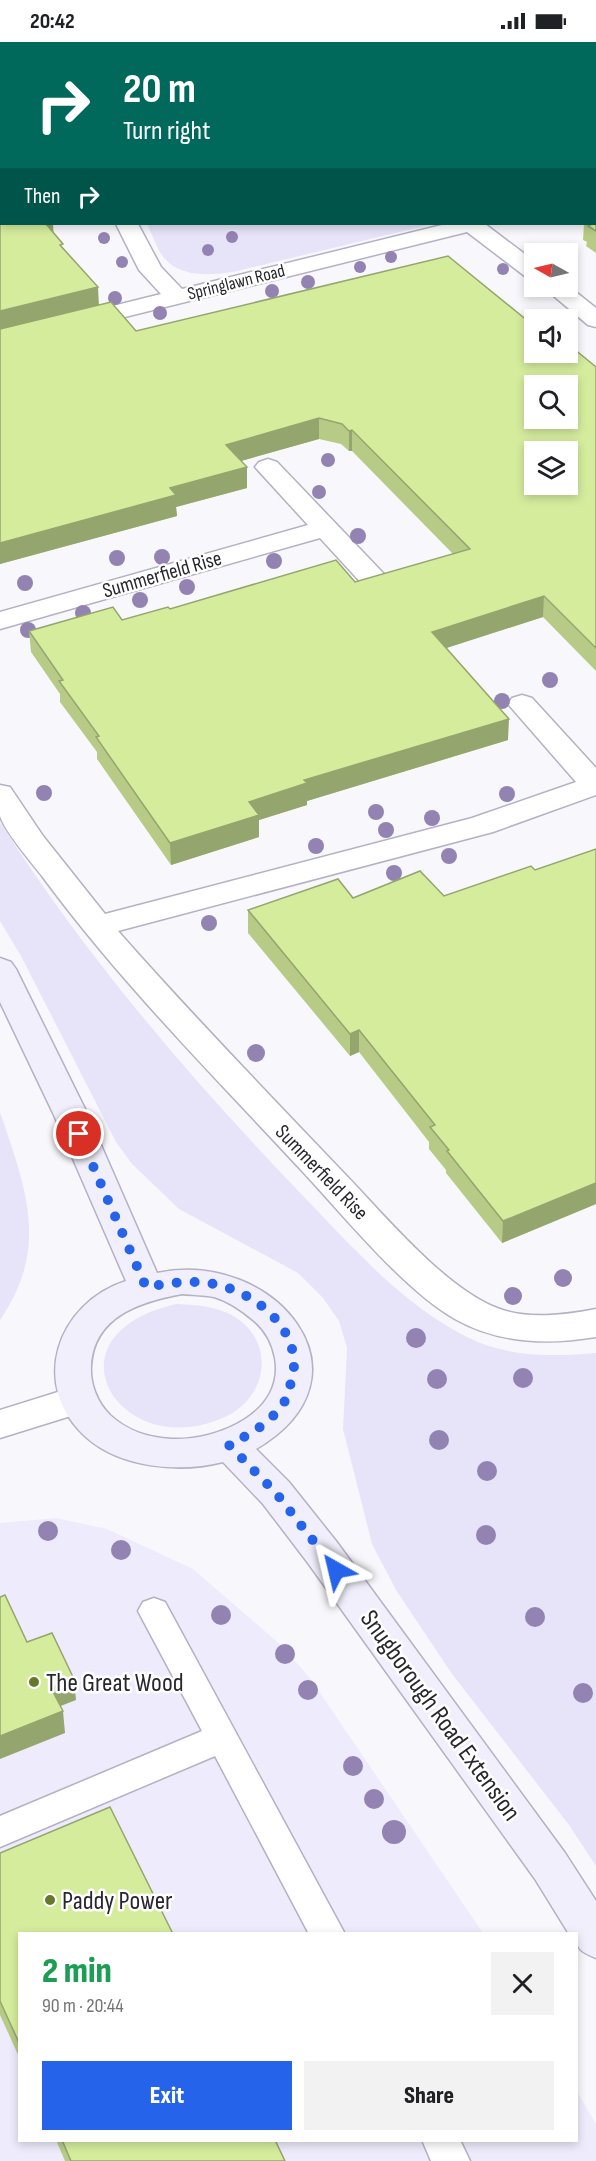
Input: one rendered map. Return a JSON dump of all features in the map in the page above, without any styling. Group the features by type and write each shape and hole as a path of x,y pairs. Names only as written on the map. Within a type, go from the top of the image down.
{"main road":[{"path":"0,969 70,1113 146,1287"},
{"path":"182,1281 218,1285 251,1298 276,1318 292,1345 294,1374 284,1403 262,1428 229,1445 194,1454 157,1453 123,1443 95,1424 77,1400 71,1373 76,1346 91,1321 114,1300 146,1287 182,1281"},
{"name":"Snugborough Road Extension","path":"229,1445 276,1493 322,1552 550,1866 596,1938"}],"street":[{"path":"128,225 151,270 177,297"},
{"name":"Springlawn Road","path":"0,341 467,225"},
{"path":"472,225 524,264"},
{"path":"567,297 596,320"},
{"path":"268,466 324,529 374,580"},
{"name":"Summerfield Rise","path":"0,621 324,529"},
{"path":"98,926 482,825 596,786 522,704"},
{"name":"Summerfield Rise","path":"0,794 31,843 98,926 204,1046 354,1206 432,1282 468,1310 512,1327 560,1330 596,1323"},
{"path":"0,1424 77,1400"}],"lane":[{"path":"154,1611 327,1932"},
{"path":"0,1832 223,1737"},
{"path":"441,2142 451,2161"}],"shaded area":[{"path":"147,225 429,225 233,272 215,274 197,274 179,269 164,258"},
{"path":"0,822 34,873 107,972 185,1067 267,1158 402,1294 444,1324 482,1344 530,1354 596,1353 596,1866 569,1825 452,1674 396,1590 372,1544 343,1429 347,1348 339,1321 323,1298 298,1273 179,1209 132,1164 116,1142 21,956 0,921"},
{"path":"0,1112 25,1192 29,1242 25,1268 15,1293 0,1320"},
{"path":"176,1304 213,1308 237,1318 255,1337 260,1348 261,1373 250,1397 232,1413 209,1423 175,1427 145,1421 122,1406 108,1386 104,1362 113,1339 136,1319"},
{"path":"56,1518 107,1529 193,1569 282,1646 310,1678 482,1932 18,1932 18,2142 578,2142 578,2093 596,2124 596,2161 0,2161 0,1523"}],"building":[{"path":"0,225 47,225 63,244 60,245 98,287 0,311"},
{"path":"596,225 596,231 588,226"},
{"path":"448,256 524,318 524,363 578,363 578,352 596,367 596,648 544,596 432,632 509,719 304,780 307,783 249,802 259,815 170,843 96,737 99,736 59,681 63,680 29,631 113,607 122,620 168,607 170,609 336,560 355,582 470,549 352,430 349,431 342,424 319,418 226,445 247,467 170,488 176,495 0,543 0,329 111,302 136,331"},
{"path":"596,849 596,1183 503,1221 430,1127 435,1125 359,1030 350,1034 248,910 338,879 353,898 420,871 444,896 531,866 535,870"},
{"name":"The Great Wood","path":"5,1595 27,1642 52,1633 74,1679 51,1688 63,1711 0,1736 0,1597"},
{"path":"110,1807 172,1932 18,1932 18,2041 0,2001 0,1853"},
{"path":"63,2142 276,2142 285,2161 71,2161"}],"place":[{"name":"The Great Wood","path":"34,1682"},
{"name":"Paddy Power","path":"50,1900"}],"route":[{"path":"79,1134 146,1287 182,1281 218,1285 251,1298 276,1318 292,1345 294,1374 284,1403 262,1428 229,1445 276,1493 336,1570"}]}
